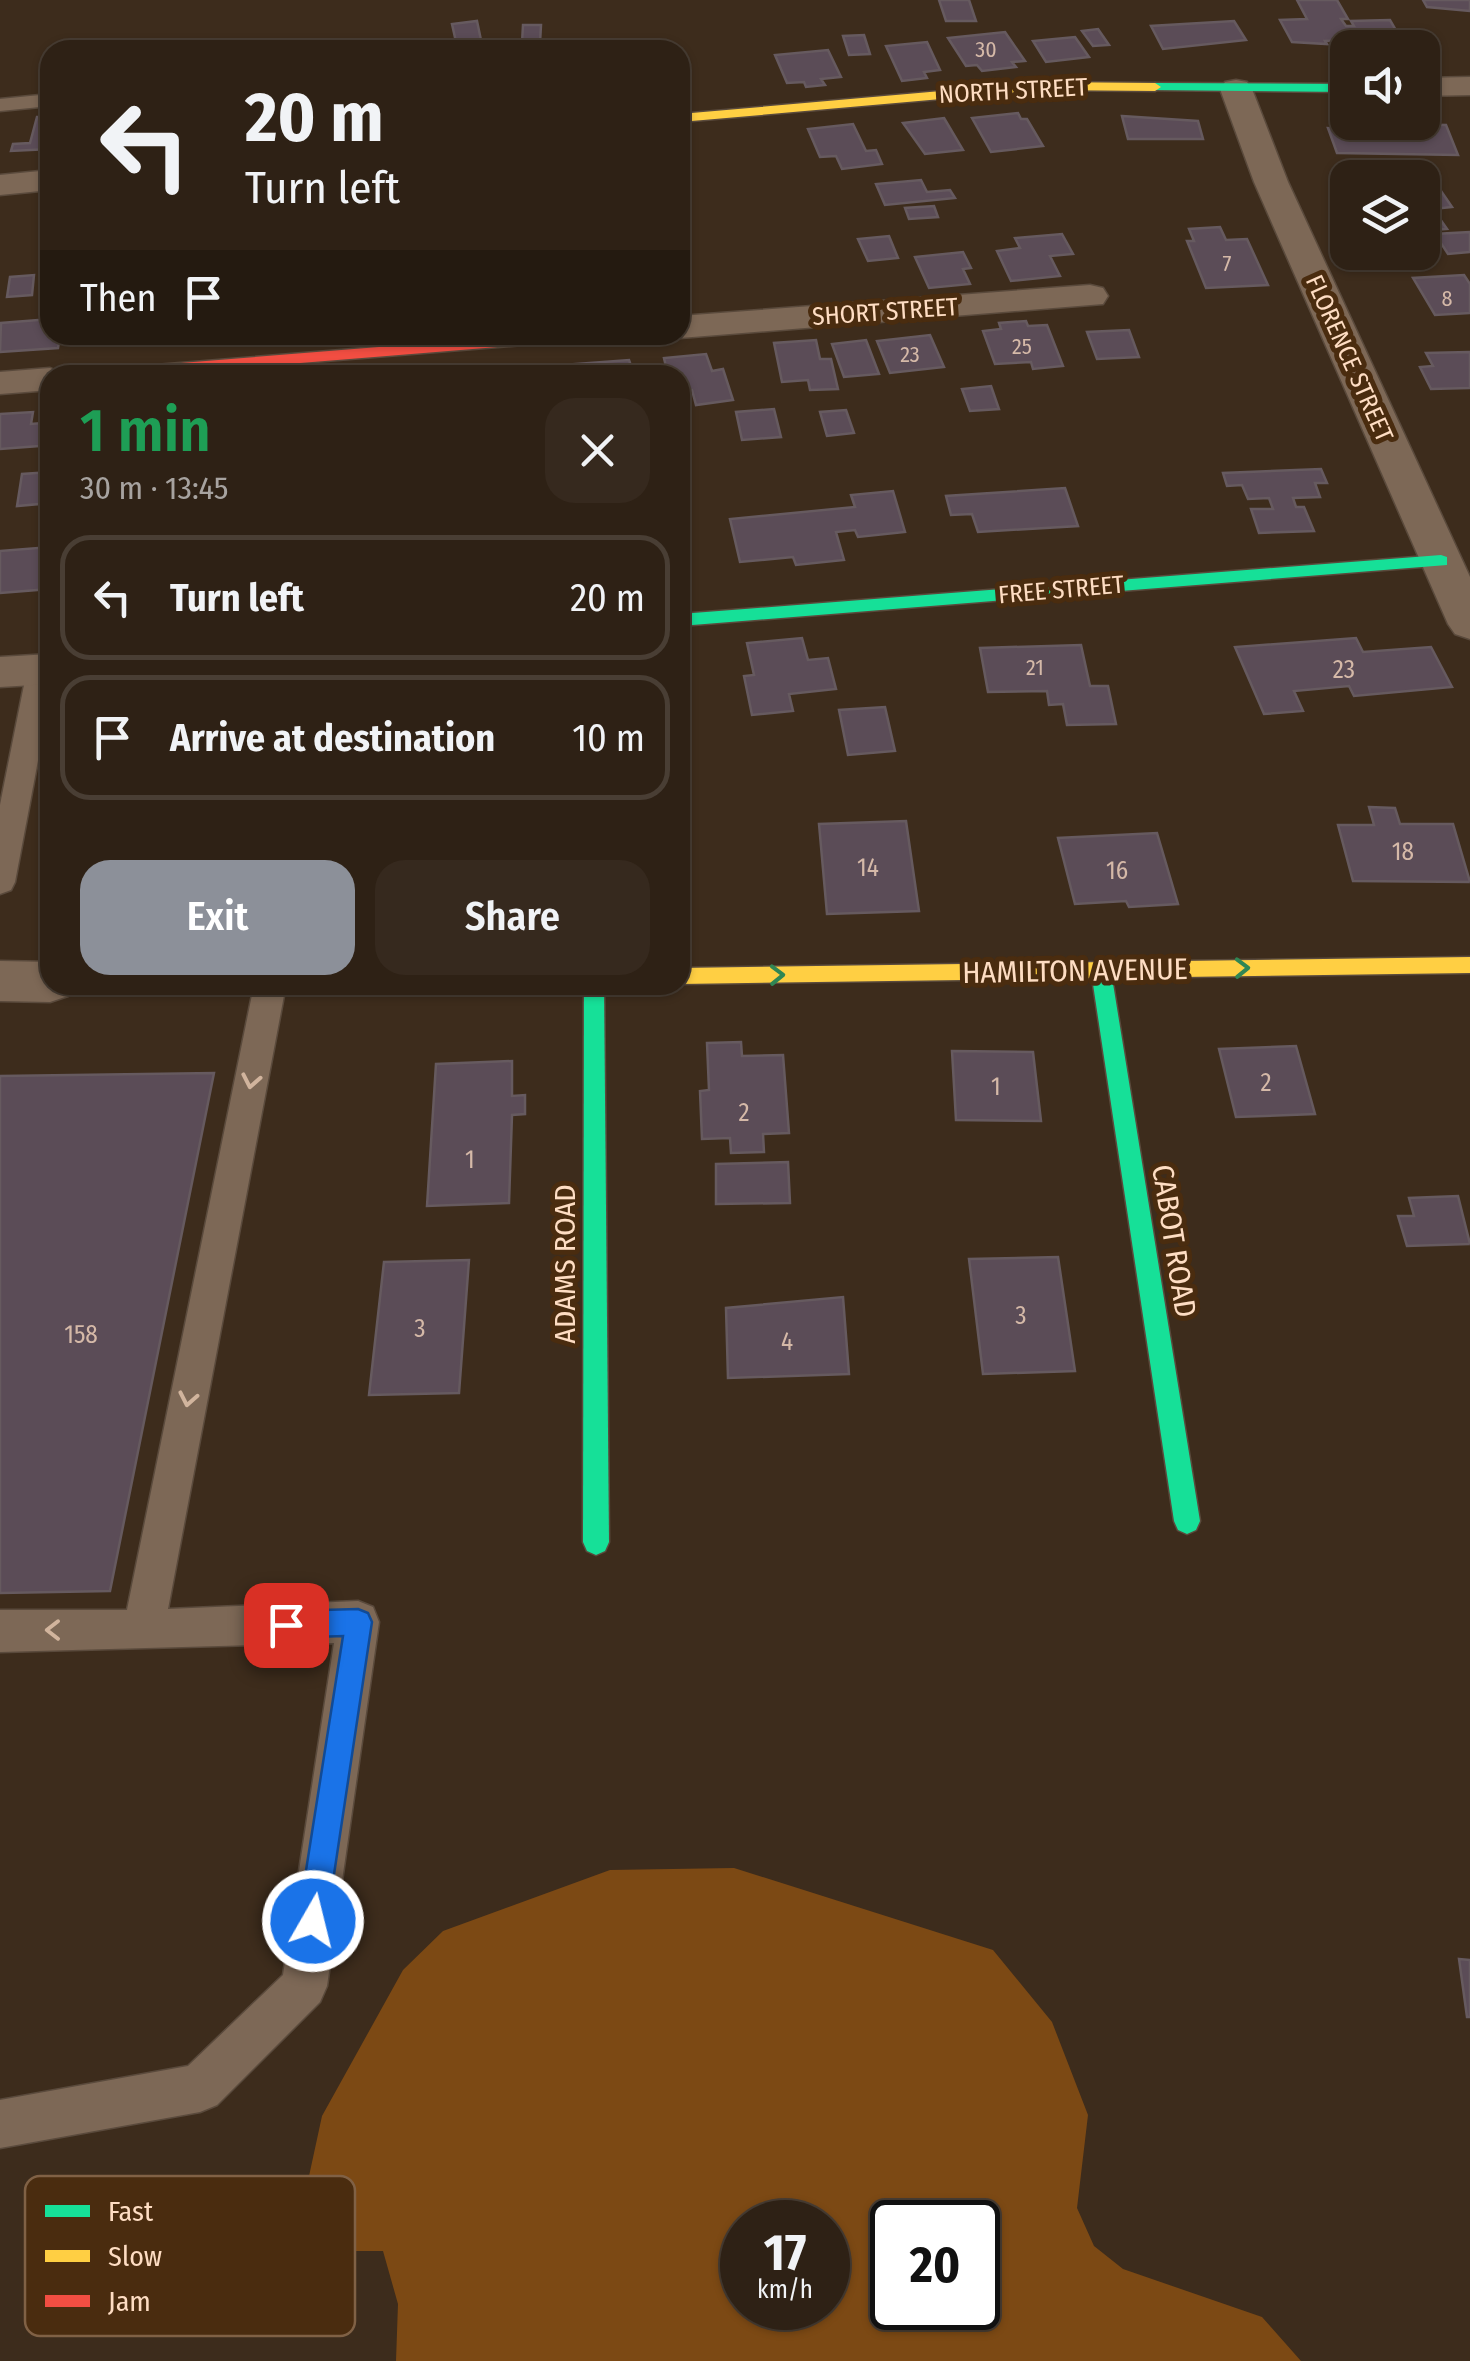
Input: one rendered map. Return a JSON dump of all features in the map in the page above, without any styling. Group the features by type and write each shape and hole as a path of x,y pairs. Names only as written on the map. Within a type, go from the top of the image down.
{"street":[{"name":"NORTH STREET","path":"690,117 1045,86 1330,88"},
{"path":"1440,87 1470,86"},
{"name":"FLORENCE STREET","path":"1236,89 1271,182 1470,624"},
{"path":"0,185 40,181"},
{"name":"SHORT STREET","path":"690,326 1090,296"},
{"path":"216,365 462,345"},
{"path":"0,383 40,379"},
{"name":"FREE STREET","path":"690,619 1441,561"},
{"name":"HAMILTON AVENUE","path":"690,976 1470,965"},
{"name":"CABOT ROAD","path":"1101,970 1187,1520"},
{"path":"0,982 40,982"},
{"name":"ADAMS ROAD","path":"594,995 596,1542"}],"lane":[{"path":"0,105 40,101"},
{"path":"0,882 30,670"},
{"path":"143,1630 268,995"},
{"path":"0,1631 358,1622 304,1986 200,2088 0,2124"}],"shaded area":[{"path":"734,1868 993,1950 1052,2022 1088,2115 1077,2208 1094,2246 1123,2269 1262,2317 1301,2361 396,2361 398,2304 383,2251 355,2251 355,2176 309,2176 322,2116 403,1970 443,1931 610,1870"}],"building":[{"path":"939,0 969,0 976,21 946,21"},
{"path":"1297,0 1337,0 1348,19 1341,19 1346,26 1354,26 1351,21 1390,20 1396,30 1330,30 1327,44 1292,42 1280,20 1307,19"},
{"path":"1423,0 1470,0 1470,11 1427,7"},
{"path":"477,21 481,40 456,40 452,24"},
{"path":"1234,21 1246,40 1163,49 1151,26"},
{"path":"523,25 541,25 540,40 522,40"},
{"path":"1098,29 1109,45 1093,46 1082,31"},
{"path":"1005,32 1025,61 1012,62 1016,67 982,71 977,65 966,66 948,38"},
{"path":"864,35 870,54 849,55 843,36"},
{"path":"1075,37 1089,57 1046,62 1033,41"},
{"path":"927,42 940,70 924,72 927,78 902,81 886,46"},
{"path":"828,50 841,77 821,79 825,85 806,87 804,82 787,83 775,55"},
{"path":"1018,113 1021,119 1027,119 1043,146 991,152 972,118"},
{"path":"1122,116 1198,121 1203,139 1128,139"},
{"path":"37,117 40,150 11,151 13,144 30,143"},
{"path":"944,118 963,150 925,154 903,123"},
{"path":"853,124 866,151 876,150 882,164 842,169 836,156 820,157 808,129"},
{"path":"1440,125 1446,125 1458,155 1337,153 1332,140 1440,140"},
{"path":"921,180 927,192 950,190 955,198 885,205 876,184"},
{"path":"1441,191 1452,207 1440,208"},
{"path":"934,206 938,217 909,219 905,208"},
{"path":"1220,227 1226,240 1247,239 1268,285 1206,288 1187,241 1194,241 1189,229"},
{"path":"1470,232 1470,252 1448,254 1440,234"},
{"path":"1062,234 1073,254 1050,256 1060,276 1011,281 997,251 1020,248 1015,238"},
{"path":"889,236 898,258 868,261 858,239"},
{"path":"963,252 971,268 963,269 970,284 929,288 915,257"},
{"path":"34,275 32,295 7,297 10,277"},
{"path":"1464,275 1470,284 1470,313 1435,315 1413,278"},
{"path":"40,320 40,345 58,345 58,348 0,352 1,323"},
{"path":"1026,321 1028,326 1047,325 1063,366 1033,369 1031,362 995,364 983,331 1001,329 999,323"},
{"path":"1129,330 1139,357 1097,359 1087,332"},
{"path":"930,335 944,367 890,373 877,341"},
{"path":"816,340 820,359 831,359 838,389 810,390 808,380 782,382 774,343"},
{"path":"866,340 879,374 844,377 832,344"},
{"path":"1470,352 1470,388 1431,389 1420,367 1433,366 1426,353"},
{"path":"706,354 712,371 723,369 733,400 696,405 690,390 690,365 666,365 664,358"},
{"path":"629,360 631,365 564,365"},
{"path":"991,386 999,409 970,411 962,389"},
{"path":"774,409 781,437 742,440 736,412"},
{"path":"846,410 854,433 827,436 820,412"},
{"path":"33,412 31,424 40,423 39,446 0,449 0,414"},
{"path":"1321,469 1327,483 1315,483 1320,497 1293,498 1296,507 1304,507 1314,531 1259,533 1251,509 1273,509 1269,498 1248,499 1242,485 1227,486 1223,473"},
{"path":"40,473 40,504 17,506 22,474"},
{"path":"1065,488 1078,526 978,532 972,514 951,515 946,496"},
{"path":"893,491 905,532 858,537 855,530 836,532 844,560 796,565 793,557 740,562 730,519 855,507 851,495"},
{"path":"40,548 40,590 0,593 0,551"},
{"path":"802,638 808,660 828,658 836,689 789,694 793,711 752,715 744,676 754,675 747,643"},
{"path":"1356,638 1363,652 1431,647 1452,687 1354,696 1349,686 1294,691 1303,711 1264,714 1235,647"},
{"path":"1081,645 1090,686 1108,686 1116,724 1067,725 1063,704 1049,705 1047,691 988,692 980,648"},
{"path":"885,707 895,751 848,755 839,710"},
{"path":"1369,807 1395,808 1400,824 1453,824 1470,882 1353,881 1338,825 1374,825"},
{"path":"906,821 919,911 827,914 819,824"},
{"path":"1157,833 1178,904 1075,904 1058,838"},
{"path":"741,1042 742,1056 783,1055 789,1133 763,1134 764,1152 731,1153 730,1138 702,1139 700,1091 709,1090 707,1043"},
{"path":"1296,1046 1315,1114 1236,1117 1219,1049"},
{"path":"952,1051 1033,1052 1041,1121 956,1120"},
{"path":"512,1061 512,1096 525,1095 525,1114 512,1115 509,1203 427,1206 436,1064"},
{"path":"214,1073 110,1591 0,1593 0,1076"},
{"path":"788,1162 790,1203 716,1204 716,1164"},
{"path":"1458,1196 1470,1244 1407,1246 1398,1216 1414,1216 1409,1198"},
{"path":"1058,1257 1075,1371 983,1374 969,1259"},
{"path":"469,1260 459,1393 369,1395 384,1262"},
{"path":"843,1297 849,1374 728,1378 726,1308"},
{"path":"1459,1959 1470,1960 1470,2017 1467,2017"}],"traffic: fast":[{"path":"1155,87 1330,88"},
{"path":"690,619 1441,561"},
{"path":"1101,971 1187,1521"},
{"path":"594,995 596,1542"}],"traffic: slow":[{"path":"690,117 1045,86 1155,87"},
{"path":"690,976 1470,965"}],"traffic: jam":[{"path":"216,365 462,345"}],"route":[{"path":"286,1625 358,1622 313,1921"}]}
